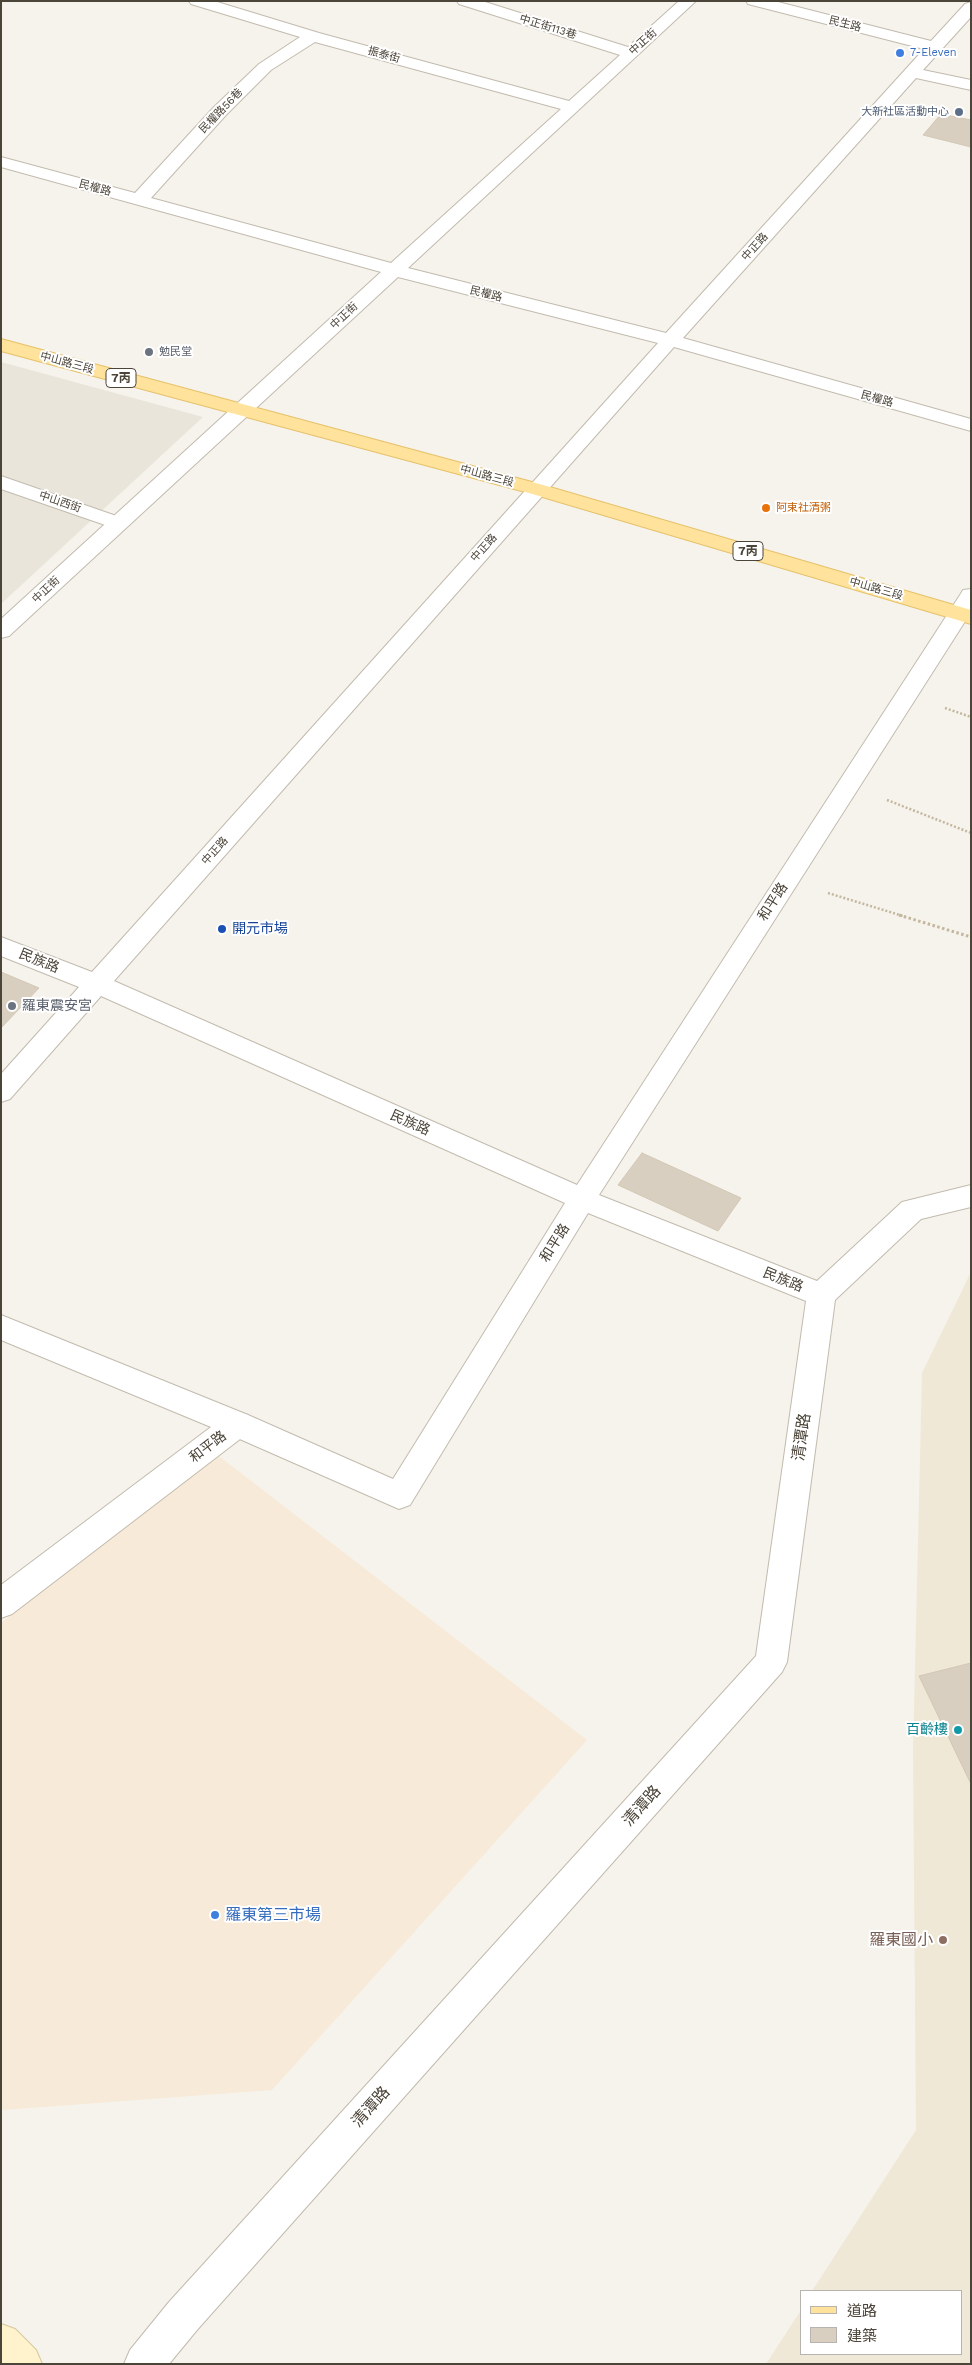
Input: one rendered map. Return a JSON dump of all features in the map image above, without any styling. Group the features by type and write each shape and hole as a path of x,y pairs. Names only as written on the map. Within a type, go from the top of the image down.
{"main road":[{"name":"中山路三段","path":"1,345 536,489 967,609"}],"street":[{"name":"振泰街","path":"197,1 313,36 573,106"},
{"path":"465,1 631,53"},
{"name":"中正街","path":"1,631 688,1"},
{"name":"民生路","path":"754,1 935,47"},
{"name":"中正路","path":"1,1092 536,489 971,7"},
{"name":"民權路56巷","path":"139,200 220,111 265,67 313,36"},
{"path":"912,72 971,85"},
{"name":"民權路","path":"1,162 394,270 670,340 971,425"},
{"name":"中山西街","path":"1,482 118,523"},
{"name":"和平路","path":"1,1604 238,1424 399,1496 582,1199 849,786 967,609"},
{"name":"民族路","path":"1,946 97,984 582,1199 821,1294"},
{"path":"821,1294 912,1210 971,1196"},
{"name":"清潭路","path":"144,2364 183,2316 771,1662 821,1294"},
{"path":"1,1327 238,1424"},
{"path":"1,2343 22,2364"}],"path":[{"path":"849,786 971,832"},
{"path":"788,880 971,937"}],"shaded area":[{"path":"1,362 203,417 1,604"},
{"name":"羅東國小","path":"971,1272 971,2364 766,2364 800,2312 800,2355 962,2355 962,2290 813,2290 916,2130 913,1751 922,1373"},
{"name":"羅東第三市場","path":"211,1450 587,1740 272,2090 3,2110 1,2108 1,1623"}],"building":[{"path":"941,114 971,120 971,147 923,135"},
{"name":"羅東震安宮","path":"1,972 39,988 1,1028"},
{"path":"642,1153 741,1198 718,1231 618,1185"},
{"name":"百齡樓","path":"971,1663 971,1784 919,1676"}],"place":[{"name":"7-Eleven","path":"900,53"},
{"name":"大新社區活動中心","path":"959,112"},
{"name":"勉民堂","path":"149,352"},
{"name":"阿束社清粥","path":"766,508"},
{"name":"開元市場","path":"222,929"},
{"name":"羅東震安宮","path":"12,1006"},
{"name":"百齡樓","path":"958,1730"},
{"name":"羅東第三市場","path":"215,1915"},
{"name":"羅東國小","path":"943,1940"}]}
